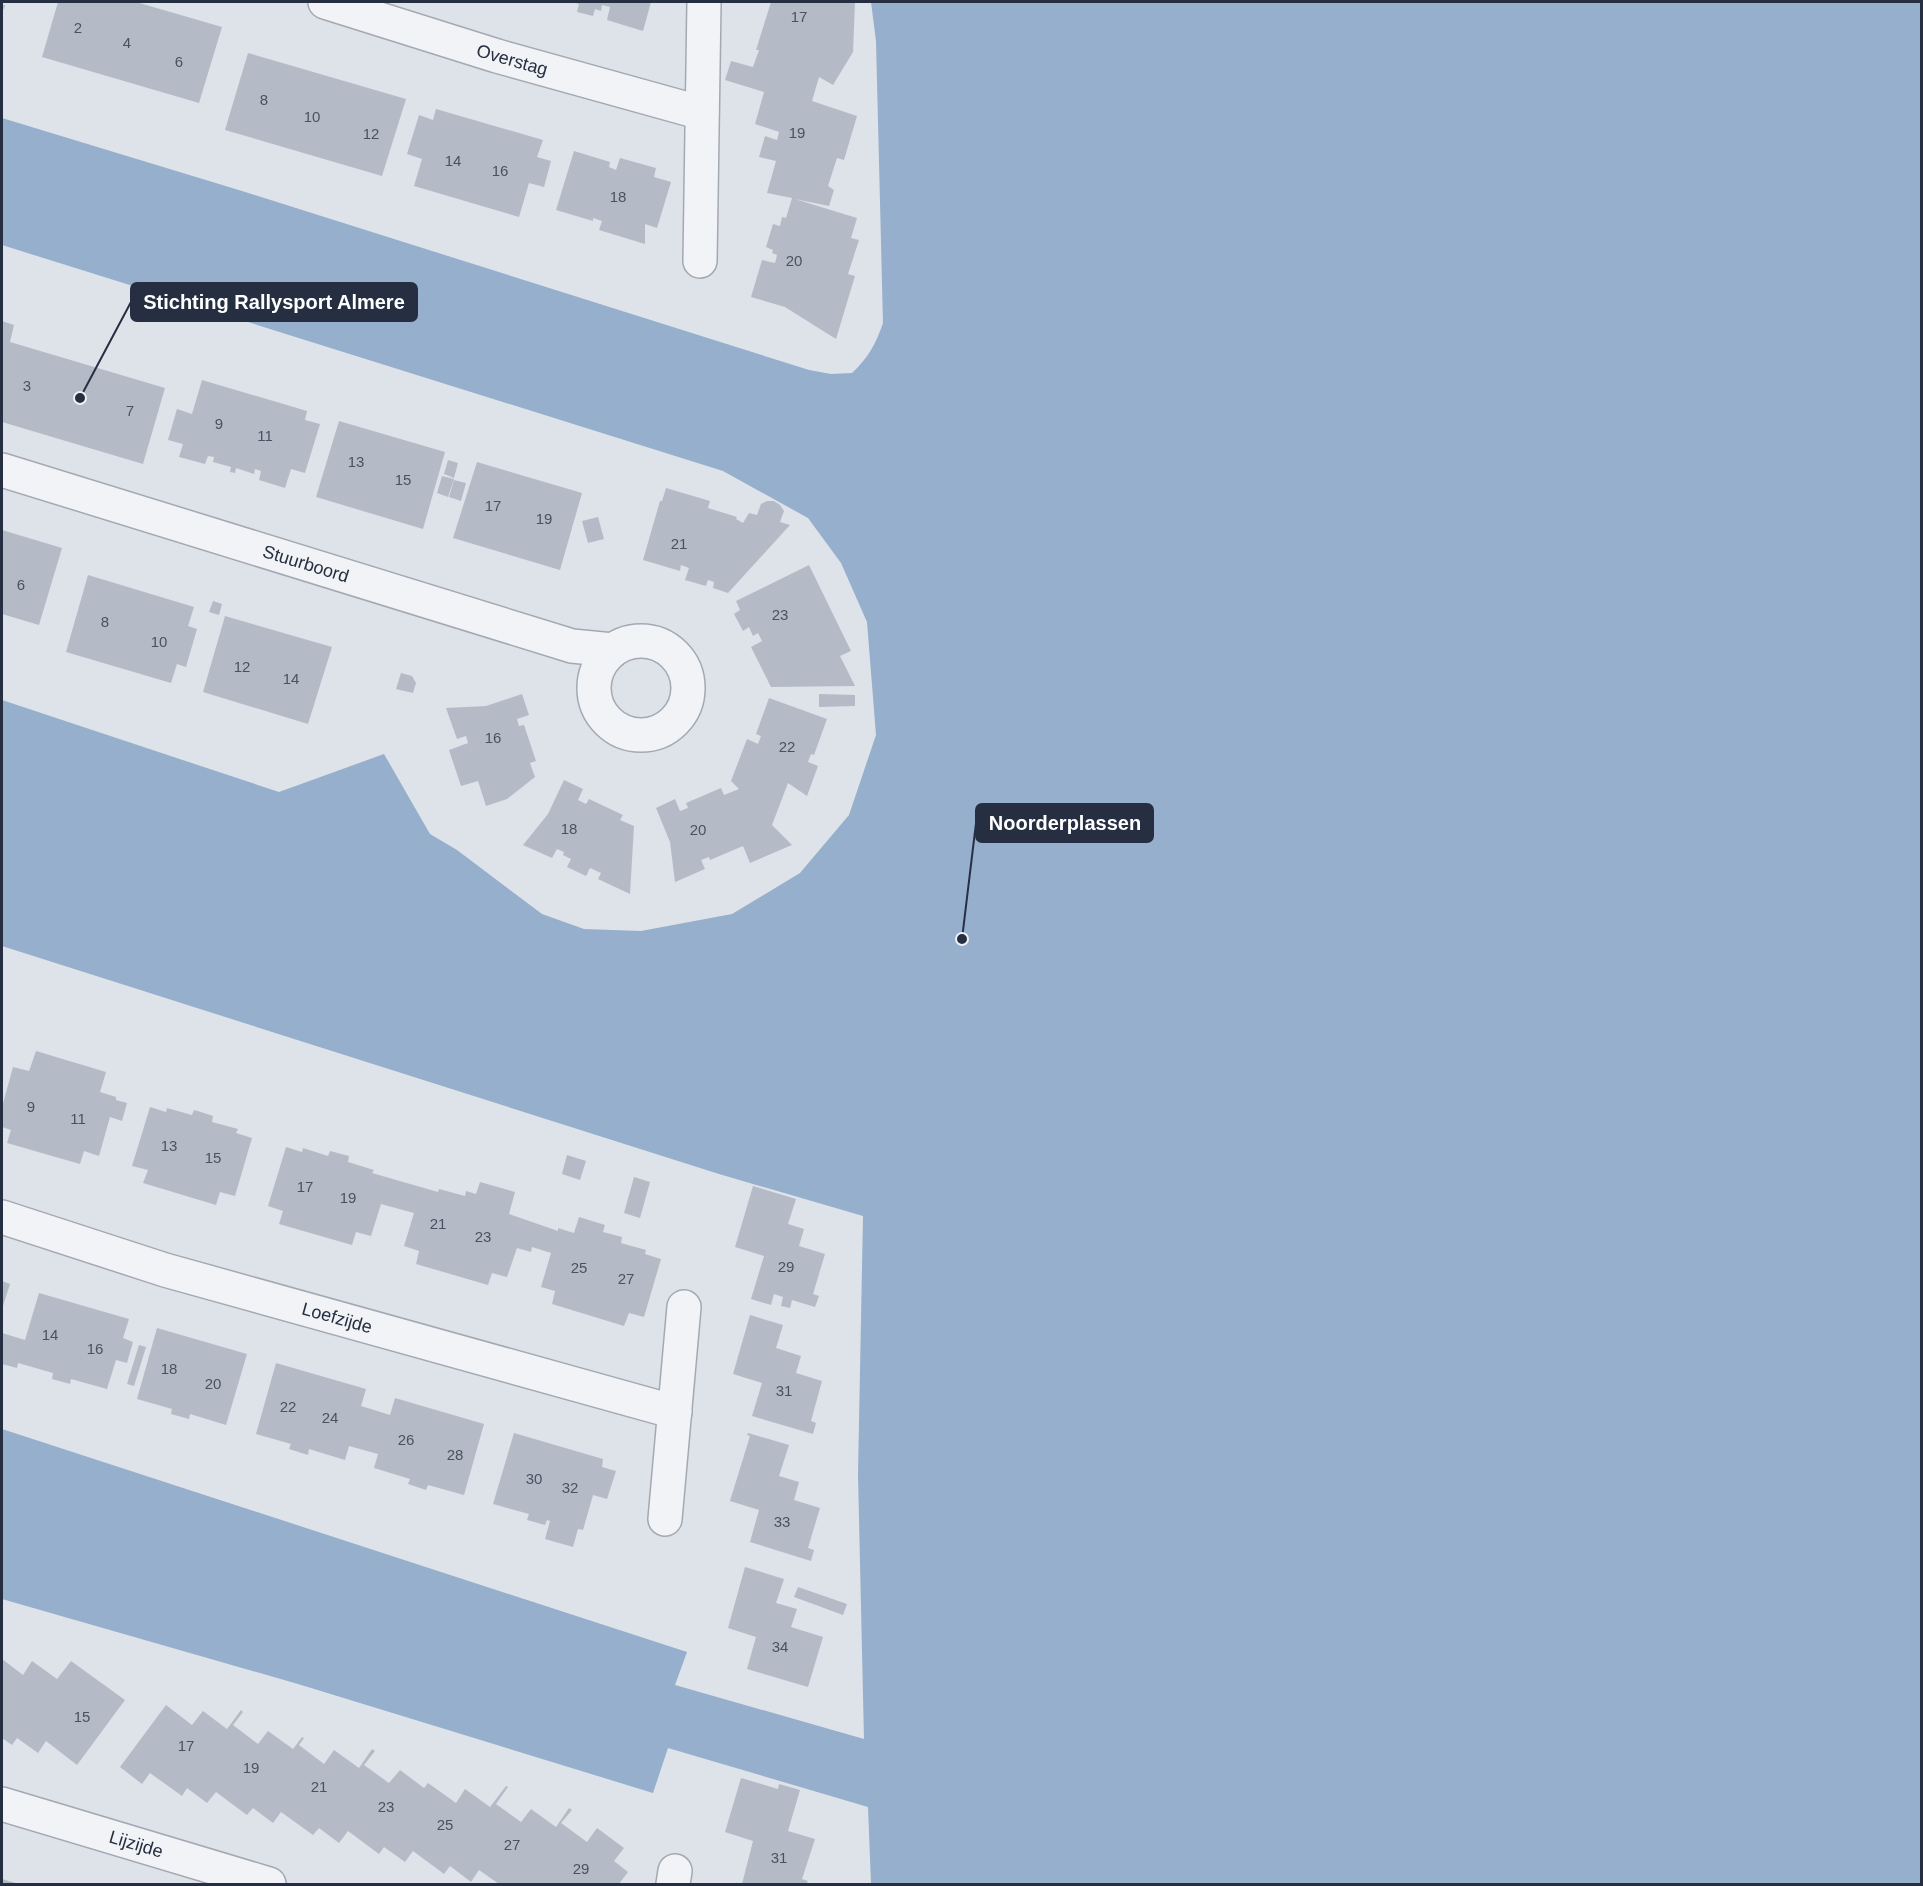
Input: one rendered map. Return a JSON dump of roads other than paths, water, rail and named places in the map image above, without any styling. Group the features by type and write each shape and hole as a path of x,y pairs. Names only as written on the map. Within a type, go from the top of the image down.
{"street":[{"name":"Overstag","path":"326,2 497,56 702,113"},
{"path":"700,261 704,2"},
{"name":"Stuurboord","path":"2,470 572,646 613,650"},
{"name":"Loefzijde","path":"2,1217 165,1270 675,1412"},
{"path":"665,1520 684,1307"},
{"name":"Lijzijde","path":"2,1804 270,1884"}],"water":[{"path":"871,2 1921,2 1921,1884 871,1884 868,1807 668,1748 653,1793 298,1684 2,1599 2,1429 687,1652 675,1685 864,1739 858,1474 863,1216 719,1174 2,946 2,700 279,792 384,754 430,834 457,850 542,914 584,929 641,931 732,914 800,873 849,815 876,735 867,622 841,563 808,518 723,471 2,245 2,118 242,191 809,370 831,374 852,373 871,350 883,323 876,41"}],"place":[{"name":"Stichting Rallysport Almere","path":"80,398"},
{"name":"Noorderplassen","path":"962,939"}]}
